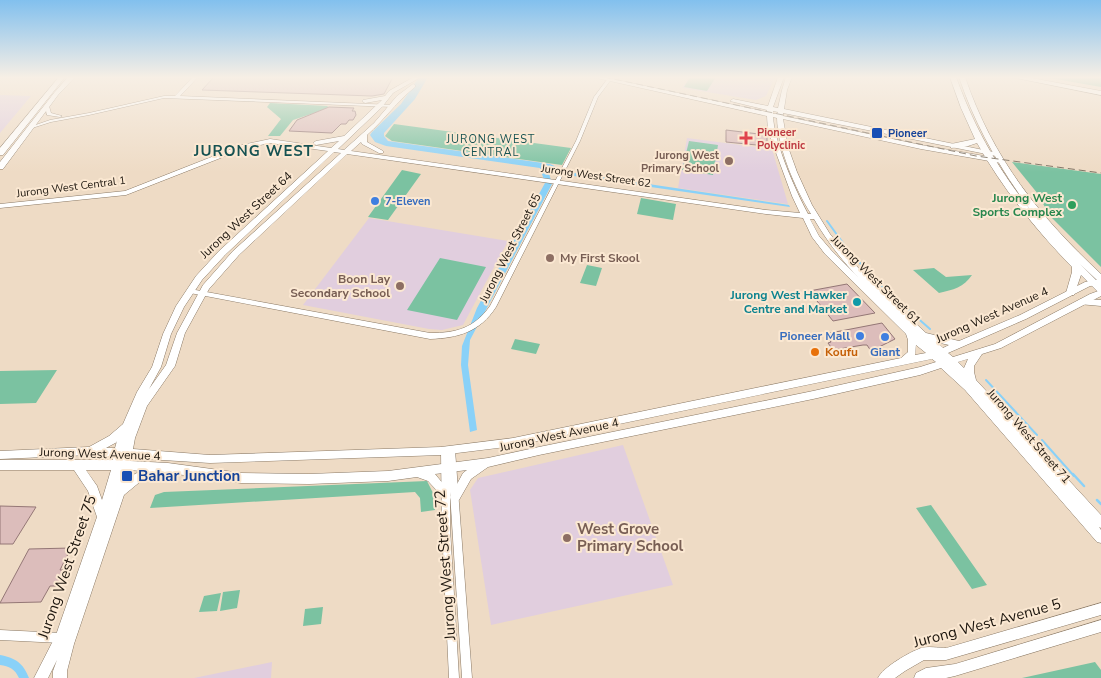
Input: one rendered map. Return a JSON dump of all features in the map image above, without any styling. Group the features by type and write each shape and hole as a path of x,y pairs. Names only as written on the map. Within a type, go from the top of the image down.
{"main road":[{"path":"0,153 36,109"},
{"path":"0,167 46,109"},
{"path":"964,109 984,152 1019,203 1042,232 1100,286"},
{"path":"974,109 981,126 999,158 1042,220 1100,286"},
{"path":"954,146 978,140"},
{"path":"1071,293 1077,272 1076,265"},
{"path":"1082,302 1101,304"}],"street":[{"path":"47,109 49,114 62,116 102,109"},
{"path":"29,128 50,121 111,109"},
{"path":"366,109 369,112 366,120"},
{"name":"Jurong West Street 64","path":"120,465 127,427 142,392 156,367 180,306 190,292 213,262 377,109"},
{"name":"Jurong West Street 64","path":"123,452 144,404 170,366 188,317 203,292 236,253 389,109"},
{"name":"Jurong West Street 65","path":"190,292 203,292 430,336 458,333 479,324 493,307 581,134 591,109"},
{"path":"758,109 770,111"},
{"path":"763,109 804,122 989,160 999,158"},
{"name":"Jurong West Street 61","path":"780,109 780,132 808,215"},
{"name":"Jurong West Street 61","path":"770,111 773,139 808,215 842,258 912,331 938,354"},
{"path":"780,114 984,152 999,158"},
{"path":"780,132 790,125 804,122"},
{"path":"365,133 364,143 381,152"},
{"path":"322,158 322,152 315,144 346,137"},
{"name":"Jurong West Central 1","path":"0,204 126,193 244,146 261,142 280,141 347,149"},
{"name":"Jurong West Street 62","path":"347,149 381,152 558,180"},
{"name":"Jurong West Street 62","path":"347,149 363,153 808,215"},
{"path":"336,159 347,155 363,153"},
{"name":"Jurong West Avenue 4","path":"0,455 90,451 210,459 448,451 513,442 938,354 1023,318 1071,293 1100,286"},
{"name":"Jurong West Avenue 4","path":"0,465 120,465 168,468 241,478 309,480 418,473 488,463 920,371 1012,340 1082,302 1100,286"},
{"path":"904,361 912,353 912,331 934,339 960,344"},
{"path":"970,384 969,363 980,352"},
{"name":"Jurong West Street 71","path":"938,354 970,384 1101,523"},
{"path":"920,371 934,369 943,371 970,384"},
{"name":"Jurong West Street 71","path":"970,384 1101,538"},
{"path":"90,451 113,439 127,427"},
{"name":"Jurong West Street 72","path":"448,451 454,678"},
{"path":"418,473 427,474 450,494 468,476 488,463"},
{"path":"76,464 93,489 102,518"},
{"name":"Jurong West Street 75","path":"60,678 68,644 119,492 124,474 120,465"},
{"name":"Jurong West Street 75","path":"40,678 62,638 120,465"},
{"path":"119,492 132,479 168,468"},
{"name":"Jurong West Street 72","path":"450,494 467,678"},
{"name":"Jurong West Avenue 5","path":"885,678 900,666 923,654 946,654 1101,609"},
{"path":"921,678 926,675 955,670 1101,626"},
{"path":"0,635 62,638"}],"shaded area":[{"path":"0,109 20,109 0,133"},
{"name":"Jurong West Primary School","path":"687,138 772,149 788,204 678,188"},
{"name":"Boon Lay Secondary School","path":"369,218 508,241 463,325 442,330 429,329 303,305"},
{"name":"West Grove Primary School","path":"623,445 673,585 491,625 470,490 478,478"},
{"path":"272,662 271,678 194,678"}],"green space":[{"path":"269,109 326,109 293,120 280,136 268,136 281,119"},
{"path":"394,124 571,148 562,165 392,141 385,136"},
{"path":"689,141 718,145 713,175 682,170"},
{"name":"Jurong West Sports Complex","path":"1012,162 1101,174 1101,267 1049,215 1038,194"},
{"path":"402,170 421,174 388,220 368,217"},
{"path":"641,198 676,204 673,220 637,214"},
{"path":"440,258 486,267 457,320 407,310"},
{"path":"587,265 602,268 596,286 580,283"},
{"path":"934,268 946,277 972,275 958,287 939,293 913,270"},
{"path":"515,339 540,344 536,354 511,349"},
{"path":"57,370 36,403 0,404 0,371"},
{"path":"427,481 434,495 435,510 421,512 420,498 415,492 150,508 155,495 164,492"},
{"path":"931,505 987,585 972,589 916,508"},
{"path":"240,590 237,608 220,611 223,592"},
{"path":"221,593 217,611 199,612 204,596"},
{"path":"323,607 321,624 303,626 305,609"},
{"path":"1095,662 1101,670 1101,678 1022,678"}],"water":[{"path":"396,109 406,109 384,133 388,141 550,164 568,172 789,205 790,207 567,175 548,170 552,184 470,340 468,365 477,430 470,432 461,365 462,346 477,308 545,183 540,168 386,146 375,142 370,135"}],"building":[{"path":"325,109 354,109 352,111 355,111 356,115 353,120 349,120 346,124 341,124 332,133 289,131 297,120"},
{"name":"Pioneer Polyclinic","path":"726,130 767,135 767,146 726,142"},
{"name":"Jurong West Hawker Centre and Market","path":"847,284 875,313 833,321 809,291"},
{"name":"Pioneer Mall","path":"882,323 895,339 871,351 867,345 833,350 828,343 831,342 825,334"},
{"path":"0,506 36,507 13,544 0,544"},
{"path":"71,548 60,570 68,570 60,586 50,586 41,602 0,603 29,549"}],"waterway":[{"path":"827,221 851,254"},
{"path":"855,258 888,292 930,329"},
{"path":"986,380 1037,435"},
{"path":"1042,440 1074,476"},
{"path":"1073,474 1084,486"},
{"path":"1097,500 1101,504"},
{"path":"0,660 15,665 24,678"}],"railway":[{"path":"753,109 976,156 1101,173"}],"place":[{"name":"Pioneer","path":"877,133"},
{"name":"Pioneer Polyclinic","path":"746,138"},
{"name":"Jurong West Primary School","path":"729,161"},
{"name":"7-Eleven","path":"375,201"},
{"name":"Jurong West Sports Complex","path":"1072,205"},
{"name":"My First Skool","path":"550,258"},
{"name":"Boon Lay Secondary School","path":"400,286"},
{"name":"Jurong West Hawker Centre and Market","path":"857,302"},
{"name":"Pioneer Mall","path":"860,336"},
{"name":"Giant","path":"885,337"},
{"name":"Koufu","path":"815,352"},
{"name":"Bahar Junction","path":"127,476"},
{"name":"West Grove Primary School","path":"567,538"}],"district":[{"name":"JURONG WEST CENTRAL","path":"491,145"},
{"name":"JURONG WEST","path":"254,151"}]}
